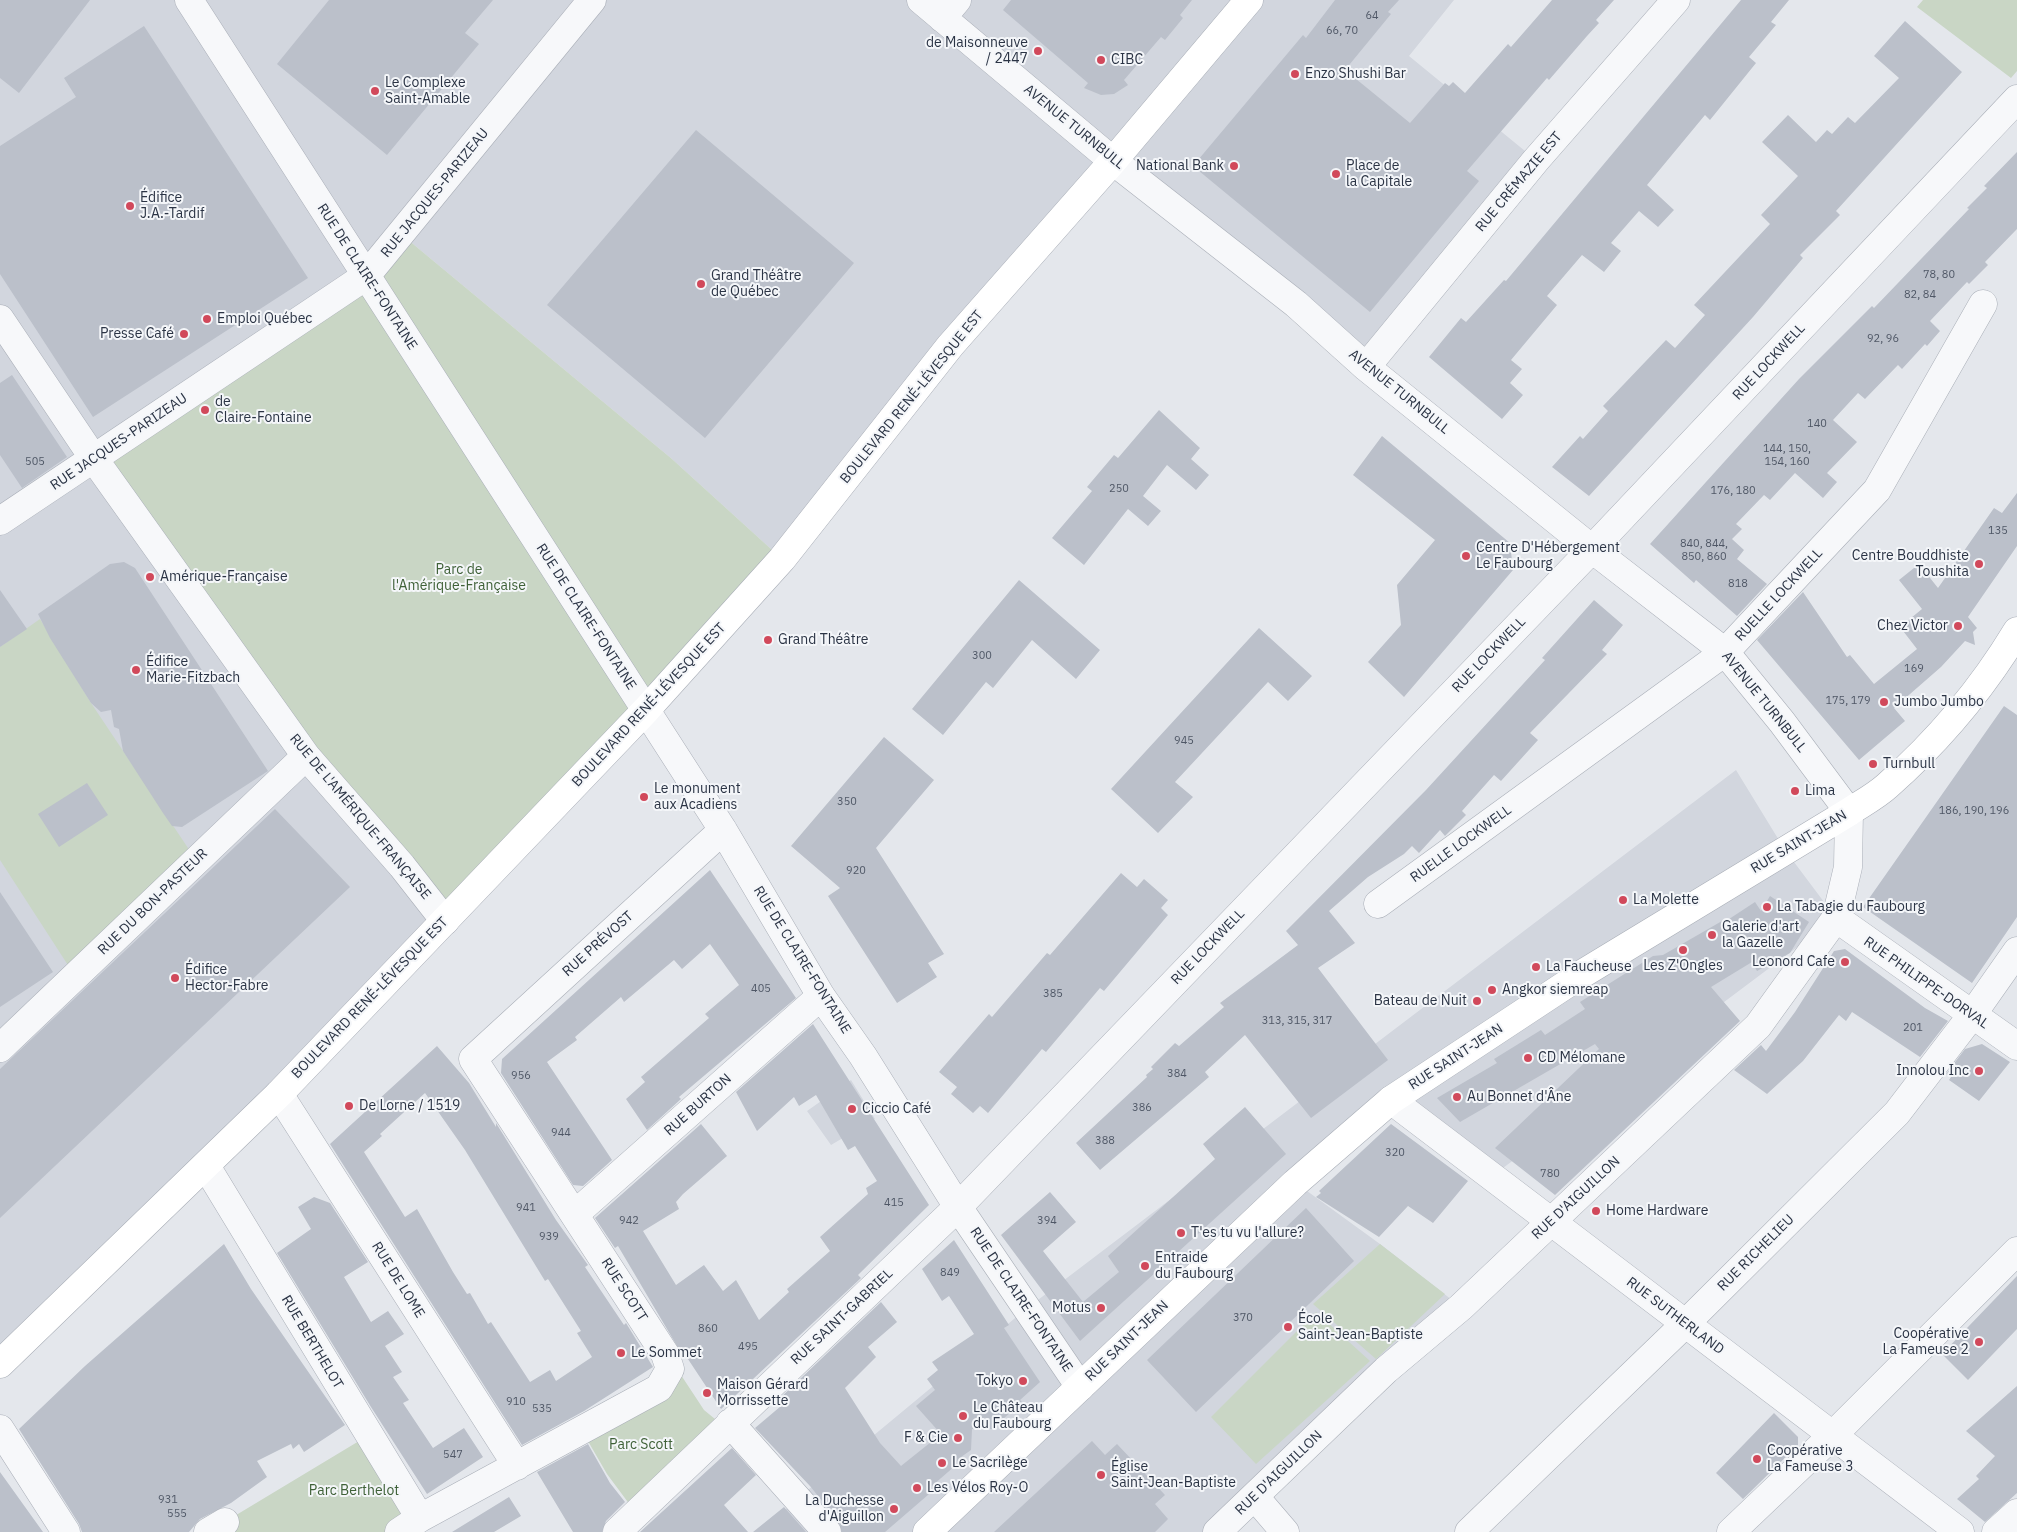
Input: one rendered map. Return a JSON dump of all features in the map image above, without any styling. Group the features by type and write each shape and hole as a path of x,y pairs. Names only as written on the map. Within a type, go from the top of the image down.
{"main road":[{"name":"BOULEVARD RENÉ-LÉVESQUE EST","path":"0,1364 278,1094 646,710 782,559 950,346 1114,161 1249,0"},
{"name":"RUE SAINT-JEAN","path":"926,1532 1295,1183 1391,1100 1582,974 1849,812 1886,787 1960,711 2002,656 2017,632"}],"street":[{"name":"RUE DE CLAIRE-FONTAINE","path":"188,0 646,710 722,830 821,996 863,1056 958,1207 1080,1387"},
{"name":"RUE JACQUES-PARIZEAU","path":"0,522 366,276 592,0"},
{"name":"AVENUE TURNBULL","path":"921,0 950,9 1114,161 1296,304 1366,367 1592,549 1725,652 1782,722 1849,812"},
{"name":"RUE CRÉMAZIE EST","path":"1366,367 1536,160 1676,0"},
{"name":"RUE LOCKWELL","path":"958,1207 1592,549 2017,99"},
{"name":"RUELLE LOCKWELL","path":"1378,904 1725,652 1876,490 1983,304"},
{"name":"RUE DE L'AMÉRIQUE-FRANÇAISE","path":"0,319 94,459 306,756 402,866 445,921"},
{"name":"RUE DU BON-PASTEUR","path":"0,1048 306,756"},
{"name":"RUE D'AIGUILLON","path":"1217,1532 1386,1370 1461,1307 1758,1026 1836,918 1848,867 1849,812"},
{"name":"RUE PRÉVOST","path":"473,1059 722,830"},
{"name":"RUE PHILIPPE-DORVAL","path":"1836,918 2017,1046"},
{"name":"RUE RICHELIEU","path":"1469,1532 1685,1324 1897,1113 1972,1015 2017,951"},
{"name":"RUE BURTON","path":"575,1214 821,996"},
{"name":"RUE SCOTT","path":"473,1059 665,1354 670,1369 659,1388 517,1466"},
{"name":"RUE DE LOME","path":"278,1094 517,1466"},
{"name":"RUE SUTHERLAND","path":"1391,1100 1960,1532"},
{"name":"RUE BERTHELOT","path":"206,1166 409,1525"},
{"name":"RUE SAINT-GABRIEL","path":"618,1532 958,1207"},
{"path":"1731,1532 1833,1435 2017,1251"},
{"path":"730,1423 827,1532"},
{"path":"0,1429 66,1532"},
{"path":"409,1525 517,1466"},
{"path":"1255,1497 1284,1532"},
{"path":"1996,1532 2017,1513"}],"shaded area":[{"path":"0,0 1454,0 1409,56 1536,160 1366,367 1113,161 782,559 672,459 401,234 445,921 0,1363"},
{"path":"1736,770 1785,850 1836,918 1491,1177 1391,1100 1296,1183 1380,1244 1461,1307 1217,1532 761,1532 797,1499 1026,1309"},
{"path":"851,1080 875,1119 831,1145 807,1111"}],"green space":[{"path":"1923,0 2017,0 2017,71 2011,78 1917,7"},
{"name":"Parc de l'Amérique-Française","path":"401,234 672,459 782,559 445,921 94,459"},
{"path":"40,619 91,703 190,851 75,976 0,860 0,647"},
{"path":"1380,1244 1445,1294 1376,1359 1313,1304"},
{"path":"1316,1312 1370,1361 1256,1464 1211,1417"},
{"name":"Parc Scott","path":"679,1372 704,1410 715,1419 730,1423 633,1509 607,1474 581,1429"},
{"name":"Parc Berthelot","path":"369,1435 420,1518 399,1532 208,1532"}],"building":[{"path":"0,0 90,0 19,93 0,78"},
{"name":"Le Complexe Saint-Amable","path":"329,0 493,0 465,33 479,44 387,155 277,64"},
{"path":"1011,0 1192,0 1180,15 1183,18 1165,40 1161,37 1124,80 1128,85 1114,94 1101,95 1084,88 1088,83 1003,10"},
{"name":"Place de la Capitale","path":"1335,0 1399,0 1388,12 1391,14 1345,70 1410,123 1445,83 1449,86 1453,82 1465,93 1508,44 1511,47 1552,0 1614,0 1596,20 1599,23 1549,80 1547,78 1467,171 1479,181 1370,312 1193,166 1303,35 1306,38"},
{"path":"1741,0 1789,0 1771,22 1776,25 1749,57 1756,63 1710,120 1705,115 1647,185 1674,210 1658,227 1639,211 1611,243 1621,251 1604,272 1582,255 1547,296 1557,305 1511,360 1522,369 1510,383 1523,395 1502,419 1429,357 1461,318 1466,322 1504,280 1506,281"},
{"path":"1905,21 1962,72 1836,211 1840,215 1800,255 1803,258 1753,317 1589,496 1552,467 1580,436 1583,439 1608,411 1603,406 1666,340 1675,348 1705,315 1694,305 1770,224 1761,215 1798,176 1762,142 1788,115 1816,142 1827,130 1832,134 1848,117 1855,123 1899,78 1874,56"},
{"name":"Édifice J.A.-Tardif","path":"144,26 308,278 93,417 0,274 0,146 76,97 64,78"},
{"name":"Grand Théâtre de Québec","path":"696,130 854,263 705,438 547,305"},
{"path":"2017,152 2017,229 1985,262 1988,265 1969,284 1967,282 1930,321 1940,331 1927,346 1925,344 1902,369 1898,365 1865,399 1858,393 1833,420 1857,442 1827,473 1837,482 1823,498 1795,473 1770,500 1764,495 1736,524 1742,529 1732,539 1744,550 1737,559 1767,584 1737,616 1696,580 1694,583 1650,544 1799,379 1872,306 1874,308 1969,209 1967,208 1987,188 1984,186"},
{"path":"12,375 67,457 22,488 0,455 0,383"},
{"path":"1159,410 1200,448 1191,459 1209,475 1196,490 1167,465 1143,496 1161,511 1148,526 1128,509 1084,565 1052,538 1092,491 1087,487 1114,455 1118,458"},
{"name":"Centre D'Hébergement Le Faubourg","path":"1382,436 1510,543 1513,570 1404,697 1368,662 1401,625 1397,585 1435,540 1353,475"},
{"path":"2017,493 2017,546 1968,617 1977,628 1973,632 1975,645 1965,641 1941,667 1894,708 1905,721 1859,760 1757,640 1803,592 1847,657 1850,655 1874,684 1917,649 1900,627 1922,609 1899,580 1919,564 1938,588 1994,508 2002,513"},
{"name":"Édifice Marie-Fitzbach","path":"124,562 135,568 268,771 182,827 172,826 163,813 123,751 119,729 114,727 111,710 101,712 91,703 50,638 38,614 110,564"},
{"path":"1019,580 1100,650 1076,679 1032,640 993,688 986,682 943,735 912,709"},
{"path":"0,590 27,629 0,647"},
{"path":"1594,600 1623,625 1602,650 1607,654 1530,733 1538,740 1501,781 1494,775 1462,811 1466,815 1445,836 1440,830 1419,853 1412,846 1404,854 1368,877 1329,911 1355,943 1318,968 1388,1060 1311,1118 1245,1035 1205,1072 1209,1077 1100,1170 1076,1143 1147,1077 1146,1075 1153,1069 1151,1067 1175,1043 1179,1046 1224,1007 1220,1003 1298,945 1286,931 1426,790 1545,660 1542,658"},
{"path":"1259,628 1312,676 1288,701 1268,682 1175,782 1193,797 1158,833 1111,789"},
{"path":"2004,706 2017,715 2017,917 1972,983 1863,907"},
{"path":"884,737 934,780 876,848 944,954 928,963 937,977 897,1003 828,896 840,888 791,846"},
{"path":"87,783 108,815 59,847 38,814"},
{"name":"Édifice Hector-Fabre","path":"275,809 350,887 0,1218 0,1069"},
{"path":"710,870 796,998 679,1097 681,1099 647,1130 626,1099 645,1082 641,1077 709,1018 705,1014 739,985 710,944 682,969 674,960 624,1002 621,997 575,1037 577,1040 547,1062 612,1160 583,1186 573,1185 501,1073 502,1059"},
{"path":"1121,873 1137,887 1144,879 1168,900 1161,908 1168,915 1104,991 1100,988 1046,1052 1042,1049 988,1113 980,1106 973,1113 951,1094 957,1087 939,1072 989,1014 992,1017 1047,953 1050,955"},
{"path":"0,892 53,972 0,1007"},
{"path":"1770,896 1809,922 1790,953 1757,971 1752,962 1711,987 1740,1021 1555,1195 1495,1148 1599,1049 1595,1044 1460,1122 1437,1098 1497,1063 1494,1059 1541,1030 1545,1035 1585,1009 1580,1002 1653,956 1663,955 1722,921 1723,923 1755,902 1761,911"},
{"path":"1845,949 1925,1008 1948,1021 1920,1057 1852,1012 1846,1021 1839,1015 1803,1061 1767,1094 1734,1070 1761,1045 1766,1051 1795,1012 1834,951"},
{"path":"813,1024 929,1205 858,1275 861,1278 721,1409 682,1350 680,1351 618,1246 615,1248 595,1218 701,1124 727,1156 683,1194 676,1202 679,1209 643,1231 676,1285 704,1265 723,1291 736,1280 759,1320 789,1292 787,1289 830,1251 820,1237 868,1194 866,1188 877,1181 855,1146 848,1150 816,1095 799,1106 794,1097 757,1131 736,1092"},
{"name":"Innolou Inc","path":"1982,1044 2010,1062 1979,1101 1949,1080 1951,1077 1946,1074 1965,1049"},
{"path":"437,1046 469,1083 496,1127 496,1123 556,1220 588,1265 585,1267 624,1325 626,1323 653,1367 584,1411 522,1445 330,1144","holes":["425,1093 465,1150 545,1281 548,1279 581,1331 577,1333 592,1357 556,1381 550,1370 530,1382 491,1322 488,1324 470,1293 467,1294 417,1209 405,1217 364,1152 382,1136 380,1134"]},
{"path":"1245,1107 1286,1154 1080,1341 1001,1235 1050,1192 1076,1222 1043,1251 1083,1302 1119,1272 1108,1256 1215,1159 1203,1144"},
{"path":"1391,1124 1468,1181 1433,1223 1408,1206 1379,1237 1316,1197 1321,1193 1319,1191"},
{"path":"314,1197 330,1203 368,1262 344,1277 371,1322 388,1311 404,1334 385,1346 402,1372 393,1377 409,1400 403,1403 433,1448 464,1428 483,1457 427,1494 371,1407 277,1253 311,1229 298,1207"},
{"path":"1306,1208 1354,1261 1196,1412 1147,1360"},
{"path":"954,1240 1009,1325 1004,1328 1040,1382 1020,1400 1022,1402 992,1429 972,1429 971,1450 961,1457 963,1459 933,1485 936,1488 885,1532 842,1532 839,1522 810,1486 755,1428 781,1406 777,1401 881,1302 897,1322 868,1347 876,1357 845,1388 880,1443 901,1466 941,1434 916,1406 935,1390 927,1379 938,1370 932,1362 974,1334 949,1296 942,1301 922,1269"},
{"path":"224,1244 251,1289 345,1425 304,1452 299,1444 293,1449 291,1444 257,1461 267,1477 231,1503 200,1519 189,1532 82,1532 79,1524 19,1429 85,1366"},
{"name":"Coopérative La Fameuse 2","path":"2017,1276 2017,1329 1968,1380 1942,1354"},
{"path":"2017,1386 2017,1493 1985,1522 1957,1499 1979,1479 1976,1476 1995,1456 1966,1431"},
{"name":"Coopérative La Fameuse 3","path":"1774,1413 1798,1437 1798,1445 1743,1499 1716,1473"},
{"name":"Église Saint-Jean-Baptiste","path":"1092,1441 1105,1455 1117,1444 1165,1495 1155,1504 1168,1519 1155,1532 994,1532"},
{"path":"588,1444 610,1483 625,1502 606,1521 602,1532 573,1532 537,1472"},
{"path":"732,1448 756,1475 724,1505 748,1532 640,1532"},
{"path":"0,1472 43,1532 0,1532"},
{"path":"509,1497 521,1516 494,1532 452,1532"},
{"path":"784,1507 806,1532 753,1532"}],"place":[{"name":"de Maisonneuve / 2447","path":"1038,51"},
{"name":"CIBC","path":"1101,60"},
{"name":"Enzo Shushi Bar","path":"1295,74"},
{"name":"Le Complexe Saint-Amable","path":"375,91"},
{"name":"National Bank","path":"1234,166"},
{"name":"Place de la Capitale","path":"1336,174"},
{"name":"Édifice J.A.-Tardif","path":"130,206"},
{"name":"Grand Théâtre de Québec","path":"701,284"},
{"name":"Emploi Québec","path":"207,319"},
{"name":"Presse Café","path":"184,334"},
{"name":"de Claire-Fontaine","path":"205,410"},
{"name":"Centre D'Hébergement Le Faubourg","path":"1466,556"},
{"name":"Centre Bouddhiste Toushita","path":"1979,564"},
{"name":"Amérique-Française","path":"150,577"},
{"name":"Chez Victor","path":"1958,626"},
{"name":"Grand Théâtre","path":"768,640"},
{"name":"Édifice Marie-Fitzbach","path":"136,670"},
{"name":"Jumbo Jumbo","path":"1884,702"},
{"name":"Turnbull","path":"1873,764"},
{"name":"Lima","path":"1795,791"},
{"name":"Le monument aux Acadiens","path":"644,797"},
{"name":"La Molette","path":"1623,900"},
{"name":"La Tabagie du Faubourg","path":"1767,907"},
{"name":"Galerie d'art la Gazelle","path":"1712,935"},
{"name":"Les Z'Ongles","path":"1683,950"},
{"name":"Leonord Cafe","path":"1845,962"},
{"name":"La Faucheuse","path":"1536,967"},
{"name":"Édifice Hector-Fabre","path":"175,978"},
{"name":"Angkor siemreap","path":"1492,990"},
{"name":"Bateau de Nuit","path":"1477,1001"},
{"name":"CD Mélomane","path":"1528,1058"},
{"name":"Innolou Inc","path":"1979,1071"},
{"name":"Au Bonnet d'Âne","path":"1457,1097"},
{"name":"De Lorne / 1519","path":"349,1106"},
{"name":"Ciccio Café","path":"852,1109"},
{"name":"Home Hardware","path":"1596,1211"},
{"name":"T'es tu vu l'allure?","path":"1181,1233"},
{"name":"Entraide du Faubourg","path":"1145,1266"},
{"name":"Motus","path":"1101,1308"},
{"name":"École Saint-Jean-Baptiste","path":"1288,1327"},
{"name":"Coopérative La Fameuse 2","path":"1979,1342"},
{"name":"Le Sommet","path":"621,1353"},
{"name":"Tokyo","path":"1023,1381"},
{"name":"Maison Gérard Morrissette","path":"707,1393"},
{"name":"Le Château du Faubourg","path":"963,1416"},
{"name":"F & Cie","path":"958,1438"},
{"name":"Coopérative La Fameuse 3","path":"1757,1459"},
{"name":"Le Sacrilège","path":"942,1463"},
{"name":"Église Saint-Jean-Baptiste","path":"1101,1475"},
{"name":"Les Vélos Roy-O","path":"917,1488"},
{"name":"La Duchesse d'Aiguillon","path":"894,1509"}]}
